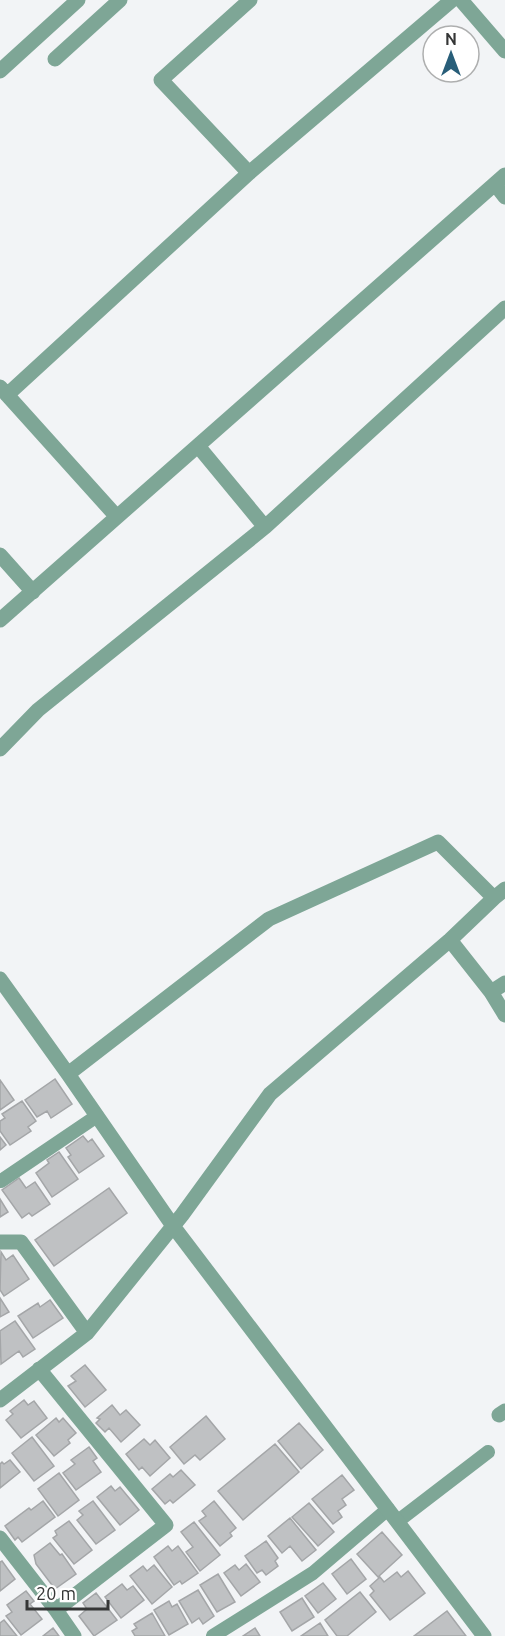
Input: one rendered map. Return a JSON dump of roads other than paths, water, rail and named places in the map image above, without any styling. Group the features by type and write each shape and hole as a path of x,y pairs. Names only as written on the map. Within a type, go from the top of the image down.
{"street":[{"path":"0,71 78,0"},
{"path":"55,59 120,0"},
{"path":"249,173 161,80 250,0"},
{"path":"117,517 3,391 249,173 452,0"},
{"path":"461,0 505,51"},
{"path":"0,620 500,179 505,197"},
{"path":"0,748 38,711 265,527 505,308"},
{"path":"198,446 265,527"},
{"path":"0,555 33,591"},
{"path":"2,1395 87,1333 173,1226 270,1094 450,940 499,893 438,842 269,919 68,1074"},
{"path":"450,940 491,992 505,1015"},
{"path":"0,979 173,1226 484,1636"},
{"path":"491,992 505,983"},
{"path":"0,1242 21,1242 87,1333"},
{"path":"39,1369 166,1525 56,1610"},
{"path":"0,1538 74,1636"}],"lane":[{"path":"1,1181 98,1116"},
{"path":"213,1636 313,1573 393,1515 488,1452"}]}
